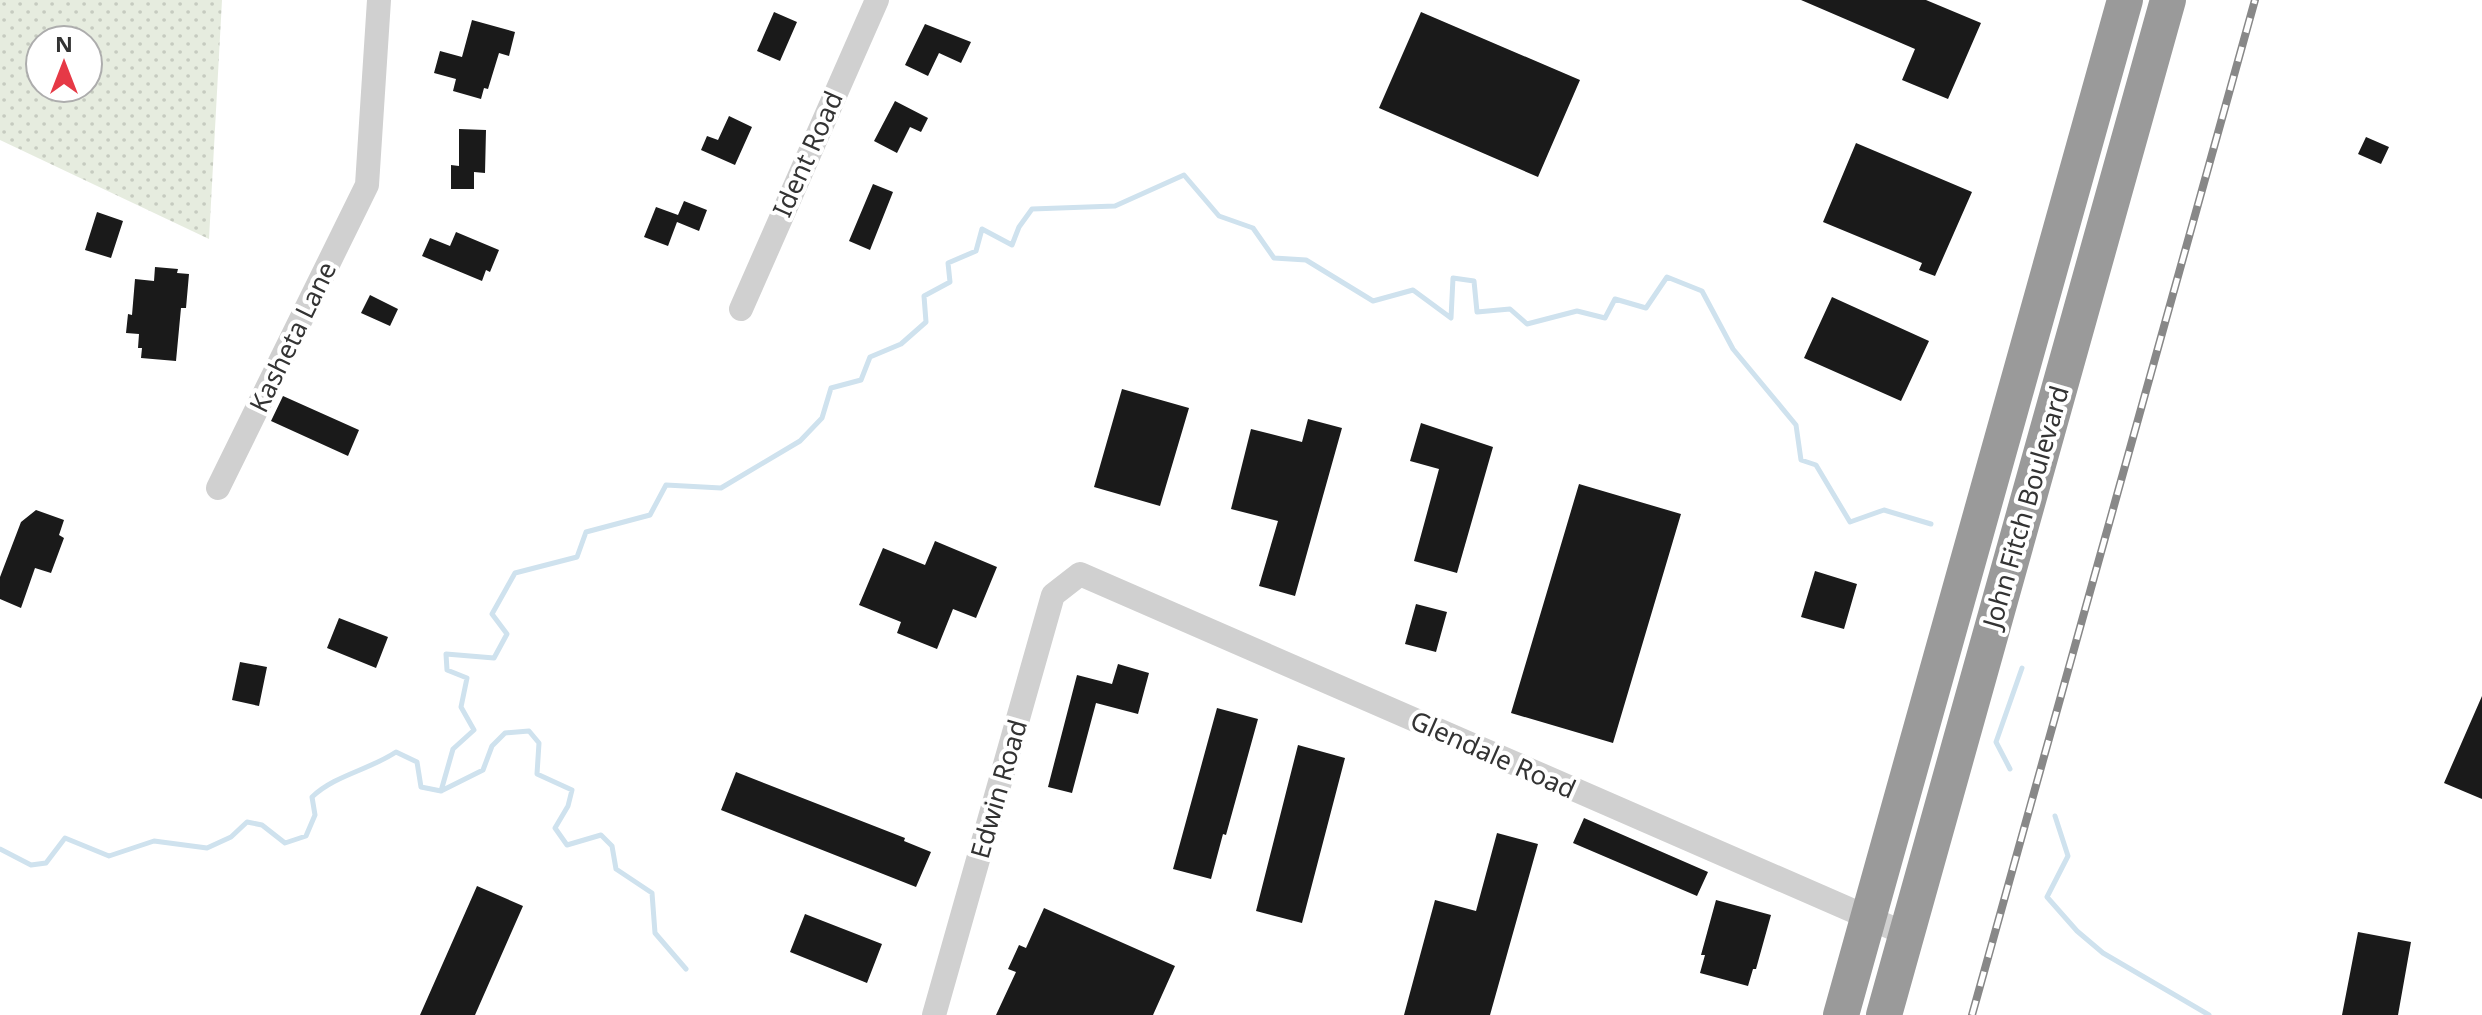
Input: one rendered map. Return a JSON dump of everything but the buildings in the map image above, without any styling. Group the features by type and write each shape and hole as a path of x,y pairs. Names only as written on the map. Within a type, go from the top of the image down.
{"highway":[{"name":"John Fitch Boulevard","path":"1841,1015 2125,0"},
{"name":"John Fitch Boulevard","path":"1884,1015 2168,0"}],"street":[{"name":"Kasheta Lane","path":"218,488 367,185 379,0"},
{"name":"Ident Road","path":"741,309 877,0"},
{"name":"Glendale Road","path":"1080,574 1906,934"},
{"name":"Edwin Road","path":"934,1015 1053,595 1080,574"}],"shaded area":[{"path":"0,0 222,0 209,239 0,140"}],"waterway":[{"path":"441,791 453,749 474,730 461,707 467,678 447,670 446,654 494,658 507,634 492,614 515,573 577,557 586,532 650,515 666,485 721,488 800,441 822,418 831,388 861,380 870,357 901,344 926,322 924,296 950,282 948,263 976,251 982,229 1012,245 1019,227 1032,209 1115,206 1184,175 1219,216 1253,228 1274,258 1306,260 1373,301 1413,290 1451,318 1453,278 1474,281 1477,312 1510,309 1527,324 1577,311 1605,318 1615,299 1646,308 1667,277 1702,291 1733,349 1796,425 1801,460 1816,465 1850,522 1884,510 1931,524"},
{"path":"2010,769 1996,742 2022,668"},
{"path":"441,791 483,770 492,746 505,733 529,731 539,743 537,774 572,790 568,806 555,828 567,845 601,835 612,846 616,869 652,893 655,933 686,969"},
{"path":"0,849 31,865 46,863 65,838 109,856 154,841 207,848 231,837 247,822 262,825 285,843 306,836 315,815 312,797 321,789 396,752 417,762 421,787 441,791"},
{"path":"2055,816 2068,856 2047,897 2077,931 2103,953 2209,1015"}],"railway":[{"path":"1972,1015 2255,0"}]}
